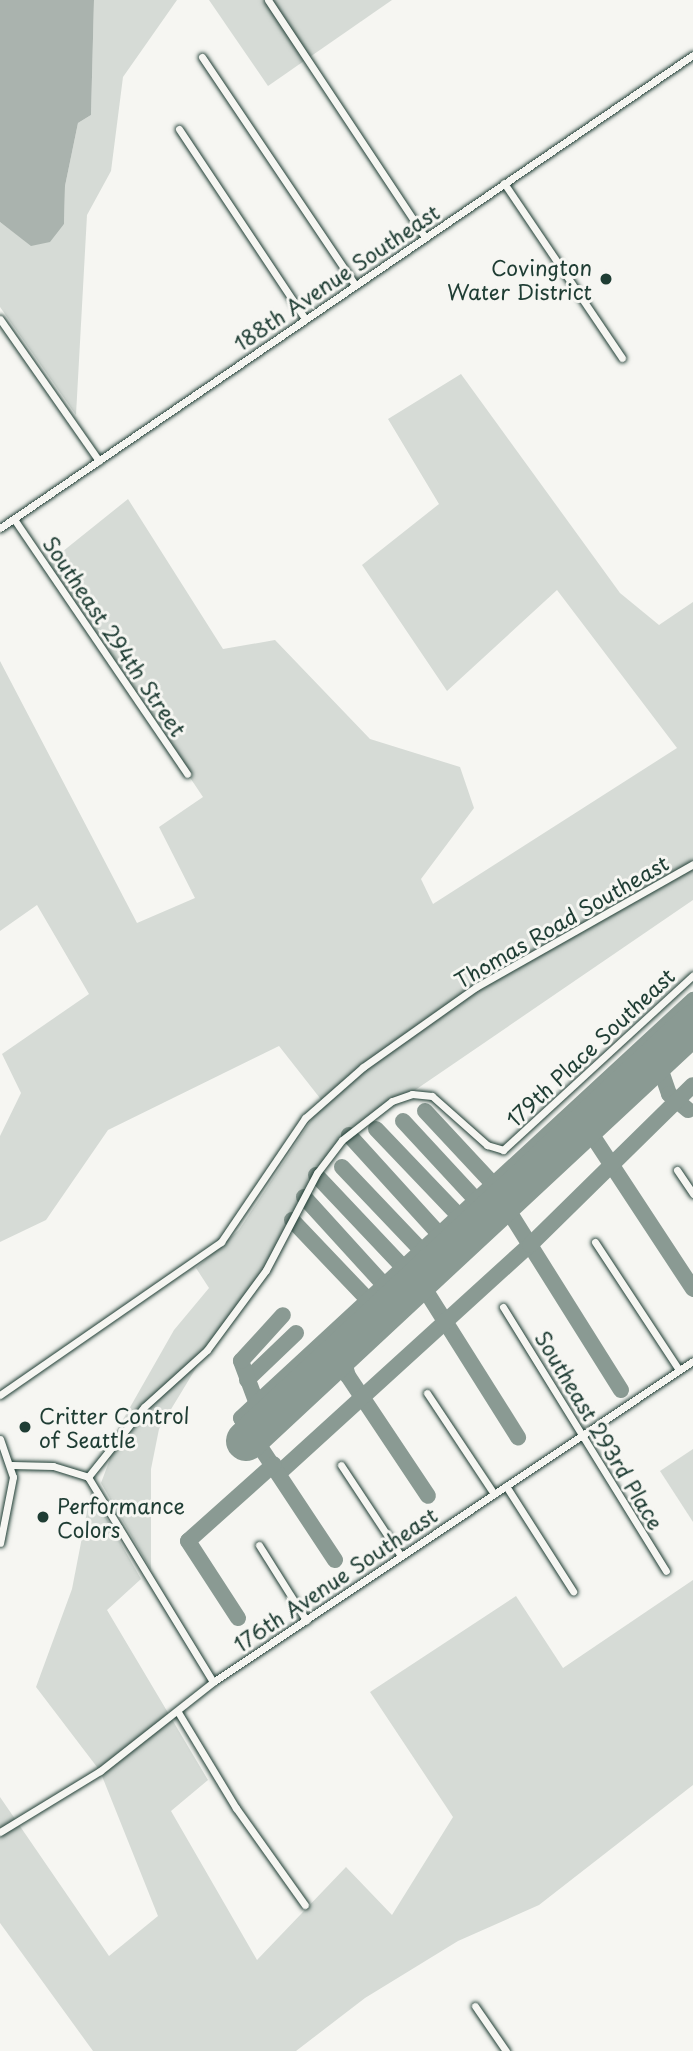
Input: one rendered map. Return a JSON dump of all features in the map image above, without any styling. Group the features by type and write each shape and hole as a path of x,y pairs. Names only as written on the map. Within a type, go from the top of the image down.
{"street":[{"path":"268,0 425,237"},
{"name":"188th Avenue Southeast","path":"0,528 693,55"},
{"path":"202,57 355,285"},
{"path":"179,129 306,319"},
{"path":"504,183 622,358"},
{"path":"0,319 99,461"},
{"name":"Southeast 294th Street","path":"14,519 187,774"},
{"name":"Thomas Road Southeast","path":"0,1395 221,1242 312,1111 476,987 693,864"},
{"name":"179th Place Southeast","path":"88,1477 144,1407 206,1350 266,1270 317,1173 342,1140 392,1101 412,1094 432,1096 487,1145 503,1150 693,975"},
{"path":"677,1170 693,1194"},
{"path":"595,1242 679,1370"},
{"name":"Southeast 293rd Place","path":"503,1307 666,1571"},
{"name":"176th Avenue Southeast","path":"0,1832 100,1771 214,1682 693,1361"},
{"path":"427,1393 494,1494"},
{"path":"0,1438 12,1465 13,1488 0,1543"},
{"path":"12,1465 53,1466 88,1477 214,1682"},
{"path":"341,1465 401,1556"},
{"path":"506,1486 573,1591"},
{"path":"259,1545 306,1620"},
{"path":"178,1712 236,1808 305,1905"},
{"path":"475,2006 506,2051"}],"shaded area":[{"path":"0,0 94,0 91,115 78,123 65,186 64,224 50,242 31,246 0,222"},
{"path":"94,0 177,0 123,77 111,171 87,215 76,415 0,307 0,222 31,245 64,224 65,186 78,123 91,115"},
{"path":"209,0 392,0 268,86"},
{"path":"461,374 620,593 659,625 693,602 693,900 342,1140 316,1175 266,1270 207,1350 159,1429 151,1469 151,1570 101,1483 110,1459 104,1453 174,1330 209,1288 196,1268 239,1230 323,1102 279,1046 108,1130 46,1220 0,1242 0,1136 21,1093 2,1054 89,994 37,905 0,931 0,661 137,923 195,898 159,827 203,797 47,564 128,499 223,649 275,640 370,739 460,767 474,808 421,879 433,904 677,748 557,590 447,691 362,565 439,504 388,419"},
{"path":"693,1449 693,1522 660,1471"},
{"path":"91,1491 141,1579 107,1610 208,1780 171,1811 257,1960 346,1867 392,1915 453,1817 370,1692 516,1596 563,1668 693,1580 693,1785 539,1905 458,1941 365,1998 296,2051 93,2051 0,1923 0,1797 109,1956 158,1916 100,1771 36,1687 72,1589"}],"taxiway":[{"path":"335,1560 241,1418 693,1000"},
{"path":"657,1059 669,1094 688,1110"},
{"path":"279,1473 530,1245 693,1085"},
{"path":"425,1111 494,1185"},
{"path":"403,1121 477,1201"},
{"path":"586,1126 693,1289"},
{"path":"376,1129 460,1217"},
{"path":"349,1135 441,1236"},
{"path":"342,1167 423,1252"},
{"path":"510,1172 541,1167"},
{"path":"316,1175 405,1269"},
{"path":"304,1197 386,1287"},
{"path":"503,1202 621,1390"},
{"path":"292,1220 370,1302"},
{"path":"419,1280 518,1437"},
{"path":"357,1314 369,1327"},
{"path":"257,1404 241,1361 283,1315"},
{"path":"247,1380 296,1333"},
{"path":"341,1352 348,1376 428,1496"},
{"path":"238,1618 188,1541 274,1464"}],"runway":[{"path":"246,1441 693,1025"}],"place":[{"name":"Covington Water District","path":"606,279"},
{"name":"Critter Control of Seattle","path":"25,1427"},
{"name":"Performance Colors","path":"43,1517"}]}
